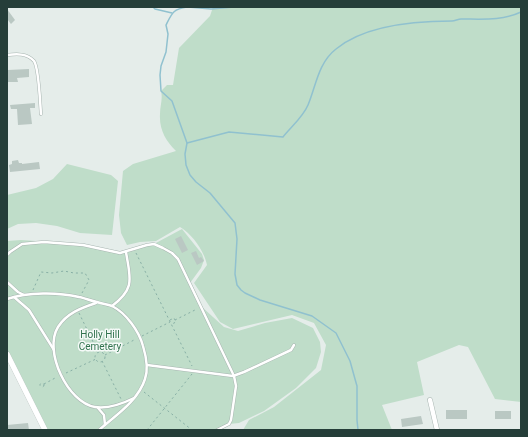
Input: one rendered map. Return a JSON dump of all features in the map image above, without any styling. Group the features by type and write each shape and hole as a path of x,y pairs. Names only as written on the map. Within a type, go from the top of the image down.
{"street":[{"path":"7,354 10,368 44,430"},
{"path":"430,400 437,430"}],"lane":[{"path":"7,55 21,54 34,61 41,114"},
{"path":"7,255 22,244 44,242 83,245 120,253 134,248 154,244 172,253 178,259 234,376 236,386 231,420 229,424 217,430"},
{"path":"112,306 125,295 129,287 130,281 126,252"},
{"path":"7,283 18,292 25,295"},
{"path":"7,299 25,295 51,294 80,297 112,306 126,318 136,330 145,353 147,365 145,379 131,402 99,430"},
{"path":"13,297 29,310 54,351"},
{"path":"97,302 72,313 63,320 57,329 54,336 54,351 61,376 69,388 85,404 98,408 123,403 134,398"},
{"path":"147,365 234,376 291,350 294,345"},
{"path":"98,408 104,415 105,424"}],"path":[{"path":"134,248 194,371 147,430"},
{"path":"31,295 41,272 52,273 64,271 82,273 87,276 89,280 80,297"},
{"path":"102,361 105,358 105,355 140,337 176,322 175,320 202,307"},
{"path":"78,310 98,352 96,359"},
{"path":"170,320 174,318 175,320"},
{"path":"98,352 105,355"},
{"path":"44,384 96,359 98,361 102,361 123,403"},
{"path":"140,389 192,430"}],"green space":[{"path":"213,7 521,7 521,402 495,399 468,347 459,345 417,362 424,395 382,405 392,430 243,430 249,420 274,407 321,370 326,345 314,323 292,315 233,329 220,322 194,283 207,265 201,249 189,234 180,227 156,241 127,245 121,233 119,215 123,171 133,164 176,151 166,139 162,130 160,120 162,97 161,91 167,85 173,85 179,48 210,16"},
{"path":"67,164 111,175 118,181 112,235 80,233 57,226 36,223 18,224 7,229 7,195 36,188 53,179"},
{"name":"Holly Hill Cemetery","path":"182,229 202,254 204,260 201,268 190,283 202,307 224,327 238,331 265,323 292,318 313,328 320,342 321,352 316,368 296,388 264,411 239,423 229,424 217,430 45,430 7,354 7,241 21,240 66,243 120,253 154,244"}],"building":[{"path":"7,9 15,20 11,24 7,19"},
{"path":"29,69 29,77 17,78 18,82 7,82 8,70"},
{"path":"35,103 35,108 30,108 32,124 18,125 17,109 11,109 10,105"},
{"path":"18,160 19,163 22,164 39,162 40,169 10,172 9,165 12,164 12,161"},
{"path":"181,236 188,250 182,253 175,239"},
{"path":"196,251 199,258 201,257 204,261 197,265 191,253"},
{"path":"446,410 467,410 467,419 446,419"},
{"path":"495,411 511,411 511,419 495,419"},
{"path":"421,416 423,424 402,427 401,419"},
{"path":"28,423 29,430 7,430 7,425"}],"waterway":[{"path":"153,7 155,9 172,13"},
{"path":"187,7 176,10 166,25 168,34 166,52 161,66 160,75 161,91 172,101 187,143 185,154 186,165 190,175 210,193 235,223 237,239 235,274 237,285 241,290 260,300 312,316 336,333 350,361 357,386 358,430"},
{"path":"188,7 211,9 234,7"},
{"path":"187,143 229,132 283,137 306,109 318,75 325,61 336,49 361,34 392,26 461,19 499,18 521,12"}]}
